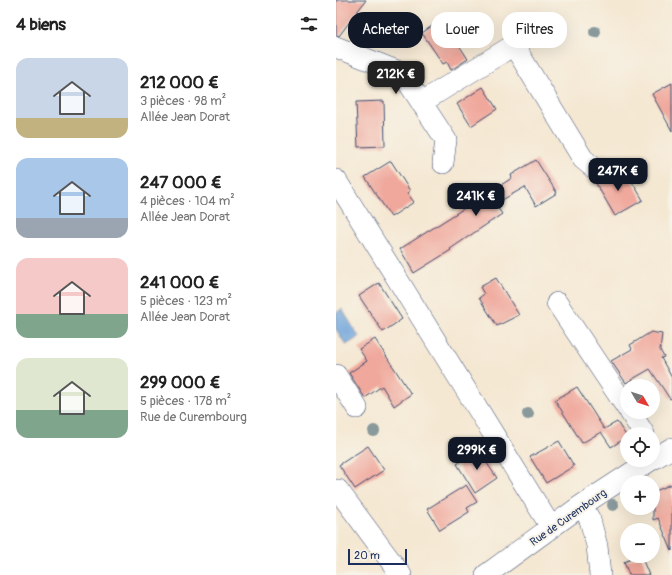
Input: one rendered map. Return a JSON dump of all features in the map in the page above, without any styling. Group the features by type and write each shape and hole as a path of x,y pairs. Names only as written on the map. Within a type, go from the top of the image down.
{"street":[{"path":"336,47 402,73 446,140 443,163"},
{"path":"422,104 509,48 516,49 583,160 594,168"},
{"path":"336,180 552,527"},
{"path":"558,303 620,397"},
{"path":"336,375 357,408"},
{"name":"Rue de Curembourg","path":"486,575 582,505 639,467"},
{"path":"338,490 401,575"},
{"path":"582,505 592,526 597,546 600,575"}],"water":[{"path":"342,309 359,337 346,345 336,329 336,313"}],"building":[{"path":"336,0 366,0 357,12 348,12 348,24 339,36 336,35"},
{"path":"431,27 431,46 423,34 423,32"},
{"path":"432,48 461,48 468,59 451,70 447,62 443,64"},
{"path":"672,83 672,131 652,94"},
{"path":"483,87 497,109 471,126 457,104"},
{"path":"384,101 385,146 358,147 356,102"},
{"path":"536,160 557,193 536,206 525,187 495,204 502,214 450,249 451,250 414,273 400,249 512,178 511,175"},
{"path":"391,161 410,191 407,193 414,202 391,217 365,177"},
{"path":"610,170 616,181 628,175 643,200 615,216 594,180 599,179 604,173"},
{"path":"496,278 519,315 497,326 479,298 484,294 480,287"},
{"path":"379,283 402,319 383,332 359,296"},
{"path":"651,332 662,334 660,350 664,357 661,358 672,378 672,398 670,399 660,384 660,379 657,379 650,369 633,379 623,379 611,361 632,349 630,345"},
{"path":"375,339 411,394 394,406 382,386 365,398 349,373 367,361 359,349"},
{"path":"577,387 604,429 617,422 620,427 620,441 611,447 601,432 582,443 555,400"},
{"path":"559,441 574,466 546,483 530,457"},
{"path":"368,446 384,470 355,489 339,465"},
{"path":"478,450 497,478 475,493 457,464"},
{"path":"672,484 672,551 658,518 653,520 653,515 660,515 660,489"},
{"path":"466,485 477,502 467,508 469,512 440,530 427,509"},
{"path":"624,563 644,563 649,575 629,575"}]}
